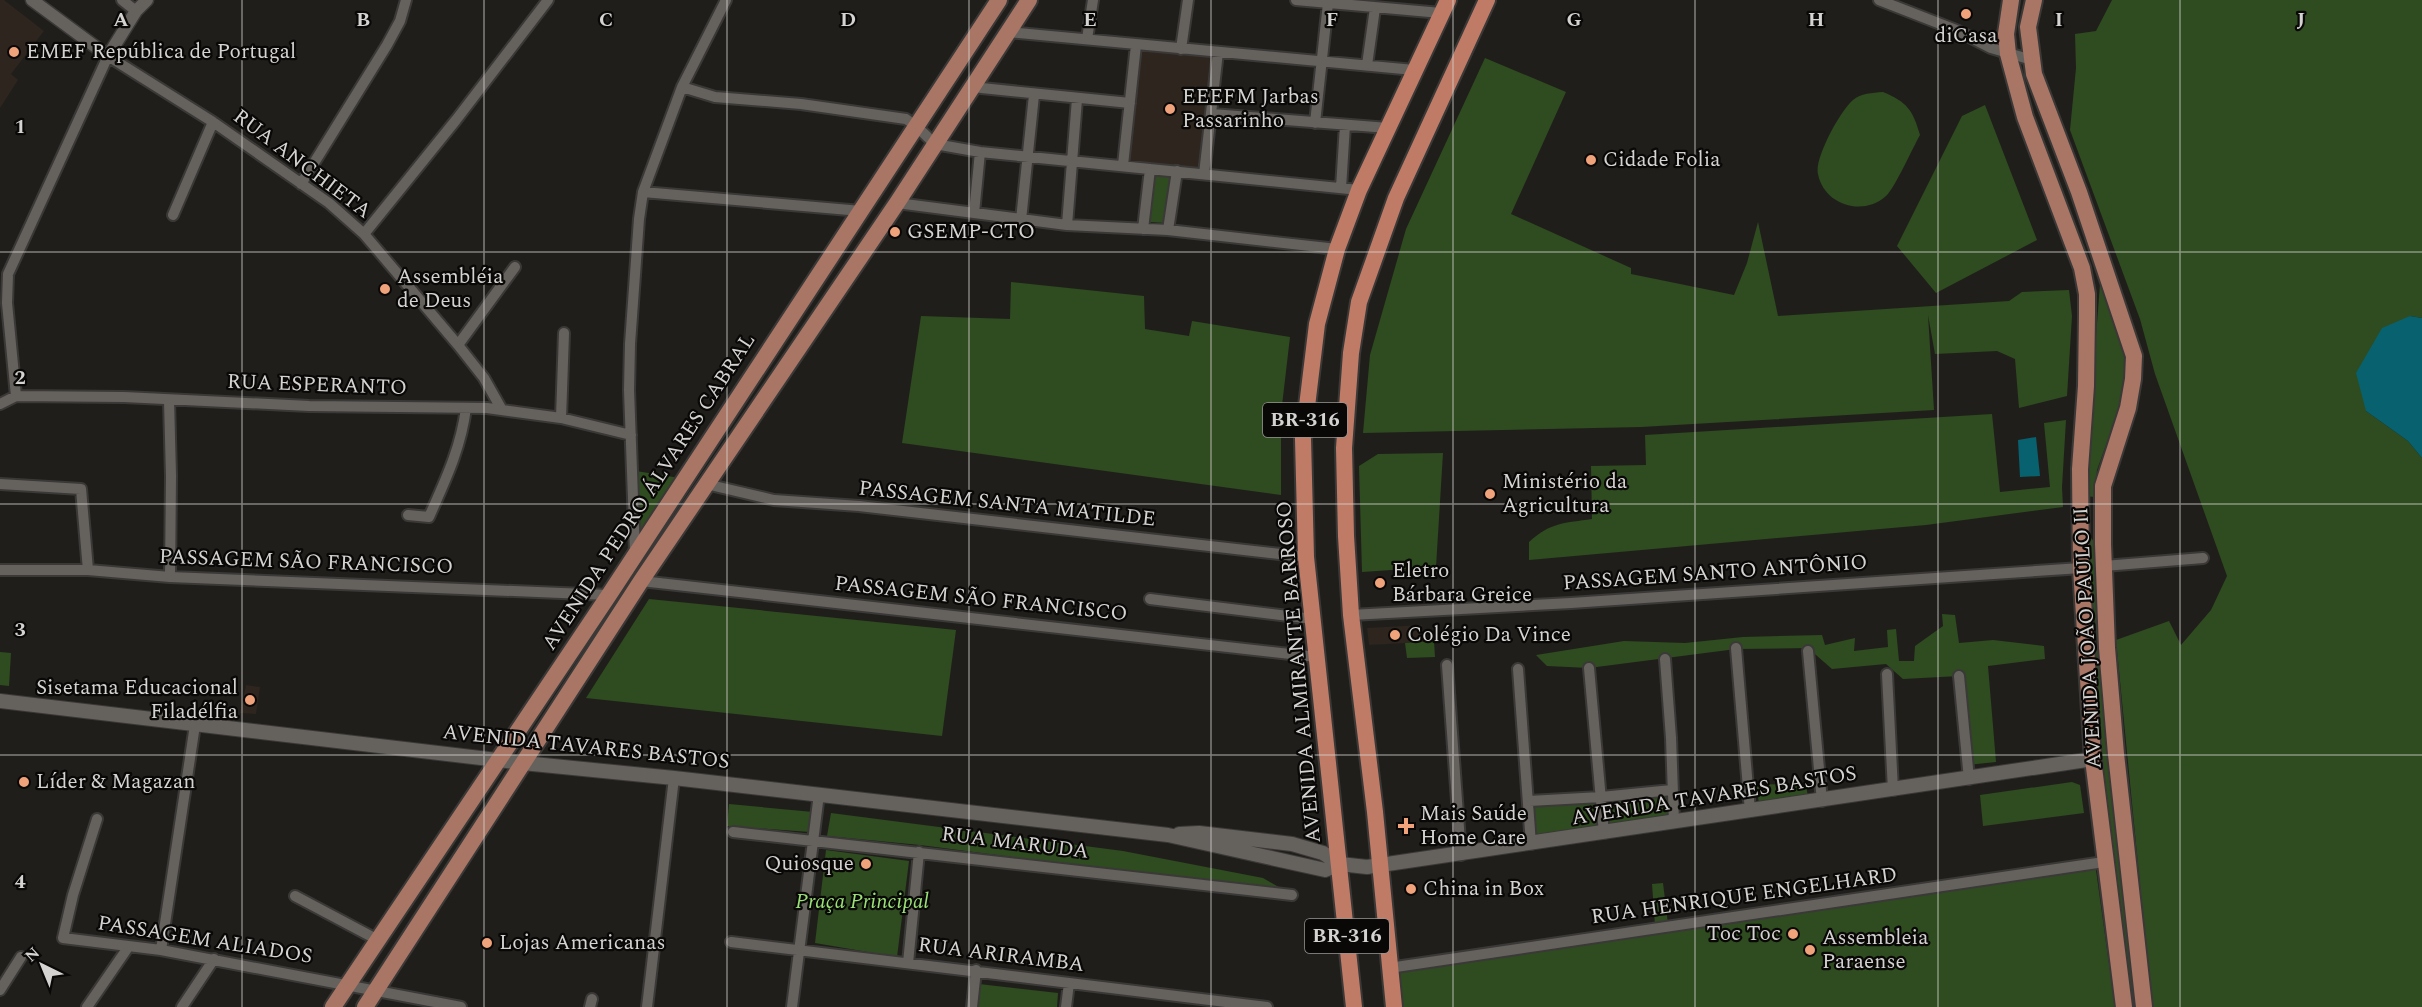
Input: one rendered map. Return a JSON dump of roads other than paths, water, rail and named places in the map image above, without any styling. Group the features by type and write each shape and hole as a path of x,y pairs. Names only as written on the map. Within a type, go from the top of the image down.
{"highway":[{"name":"BR-316","path":"1394,1007 1351,615 1344,447 1351,353 1359,302 1396,198 1487,0"},
{"name":"AVENIDA ALMIRANTE BARROSO","path":"1354,1007 1306,557 1303,439 1317,324 1337,249 1359,190 1444,7"}],"main road":[{"name":"AVENIDA PEDRO ÁLVARES CABRAL","path":"333,1007 609,595 999,0"},
{"name":"AVENIDA PEDRO ÁLVARES CABRAL","path":"365,1007 641,581 897,203 1029,0"},
{"name":"AVENIDA JOÃO PAULO II","path":"2011,0 2006,34 2008,54 2025,117 2085,282 2086,362 2080,469 2081,568 2093,759 2104,862 2124,1007"},
{"name":"AVENIDA JOÃO PAULO II","path":"2034,0 2028,27 2034,74 2079,192 2134,356 2128,408 2103,486 2103,544 2107,648 2116,754 2144,1007"},
{"path":"2080,504 2087,503 2092,507 2095,539 2103,544"},
{"path":"2084,607 2091,614 2094,645 2100,649 2107,648"},
{"name":"AVENIDA TAVARES BASTOS","path":"0,701 500,759 523,764 674,778 1168,835 1325,870 1340,864 1360,867 1380,866 1461,855 2093,759"}],"street":[{"name":"RUA ANCHIETA","path":"32,0 108,56 213,122 329,203 364,234 458,345 484,378 501,410"},
{"path":"122,0 136,11"},
{"path":"16,396 7,303 8,274 108,56 136,11 147,0"},
{"path":"301,184 387,45 400,21 406,0"},
{"path":"635,553 630,345 643,192 682,87 726,0"},
{"path":"1087,39 1092,0"},
{"path":"1181,49 1188,0"},
{"path":"1296,0 1375,8 1444,7"},
{"path":"1878,0 1956,30 1981,44 2032,60"},
{"path":"364,234 456,120 546,1"},
{"path":"1315,123 1328,3"},
{"path":"1368,65 1375,8"},
{"path":"1008,32 1414,70"},
{"path":"1123,165 1136,45"},
{"path":"1204,174 1218,52"},
{"path":"682,87 715,97 792,103 906,119 935,144 980,152 1359,190"},
{"path":"972,87 1130,103"},
{"path":"1021,220 1034,95"},
{"path":"1067,225 1077,99"},
{"path":"1212,114 1388,128"},
{"path":"173,215 213,122"},
{"path":"1341,188 1345,125"},
{"path":"974,213 980,152"},
{"path":"1143,229 1150,169"},
{"path":"1168,230 1177,171"},
{"path":"643,192 861,211"},
{"path":"897,203 1067,225 1168,230 1337,249"},
{"path":"458,345 515,267"},
{"path":"561,418 564,333"},
{"name":"RUA ESPERANTO","path":"0,404 16,396 124,397 466,408 561,418 631,435"},
{"path":"169,400 170,577"},
{"path":"408,515 429,517 450,472 463,434 466,408"},
{"path":"0,484 81,489 88,570"},
{"name":"PASSAGEM SANTA MATILDE","path":"706,484 774,500 859,506 1306,557"},
{"path":"2104,566 2203,558"},
{"name":"PASSAGEM SANTO ANTÔNIO","path":"1351,615 1571,603 2081,568"},
{"name":"PASSAGEM SÃO FRANCISCO","path":"0,570 88,570 170,577 609,595"},
{"name":"PASSAGEM SÃO FRANCISCO","path":"641,581 1317,657"},
{"path":"1150,599 1313,619"},
{"path":"1736,648 1750,811"},
{"path":"1808,651 1822,801"},
{"path":"1665,659 1674,822"},
{"path":"1447,665 1461,855"},
{"path":"1589,668 1604,833"},
{"path":"1518,669 1532,844"},
{"path":"1887,674 1893,790"},
{"path":"1959,676 1969,779"},
{"path":"161,950 195,724"},
{"path":"647,1007 674,778"},
{"path":"1529,801 1672,790"},
{"path":"792,1007 819,794"},
{"name":"PASSAGEM ALIADOS","path":"97,819 76,885 63,938 214,959 461,1007"},
{"name":"RUA MARUDA","path":"733,832 1292,895"},
{"path":"908,963 919,852"},
{"name":"RUA HENRIQUE ENGELHARD","path":"1389,968 2104,862"},
{"path":"295,896 378,940"},
{"name":"RUA ARIRAMBA","path":"731,942 1267,1007"},
{"path":"87,1007 129,946"},
{"path":"0,990 21,957"},
{"path":"182,1007 214,959"},
{"path":"972,1007 976,970"},
{"path":"1066,1007 1069,983"}],"water":[{"path":"2410,316 2422,318 2422,458 2408,441 2366,411 2356,373 2382,328"},
{"path":"2036,437 2040,476 2020,477 2018,440"}],"place":[{"name":"diCasa","path":"1966,14"},
{"name":"EMEF República de Portugal","path":"14,52"},
{"name":"EEEFM Jarbas Passarinho","path":"1170,109"},
{"name":"Cidade Folia","path":"1591,160"},
{"name":"GSEMP-CTO","path":"895,232"},
{"name":"Assembléia de Deus","path":"385,289"},
{"name":"Ministério da Agricultura","path":"1490,494"},
{"name":"Eletro Bárbara Greice","path":"1380,583"},
{"name":"Colégio Da Vince","path":"1395,635"},
{"name":"Sisetama Educacional Filadélfia","path":"250,700"},
{"name":"Líder & Magazan","path":"24,782"},
{"name":"Mais Saúde Home Care","path":"1406,826"},
{"name":"Quiosque","path":"866,864"},
{"name":"China in Box","path":"1411,889"},
{"name":"Toc Toc","path":"1793,934"},
{"name":"Lojas Americanas","path":"487,943"},
{"name":"Assembleia Paraense","path":"1810,950"}],"park label":[{"name":"Praça Principal","path":"862,902"}]}
